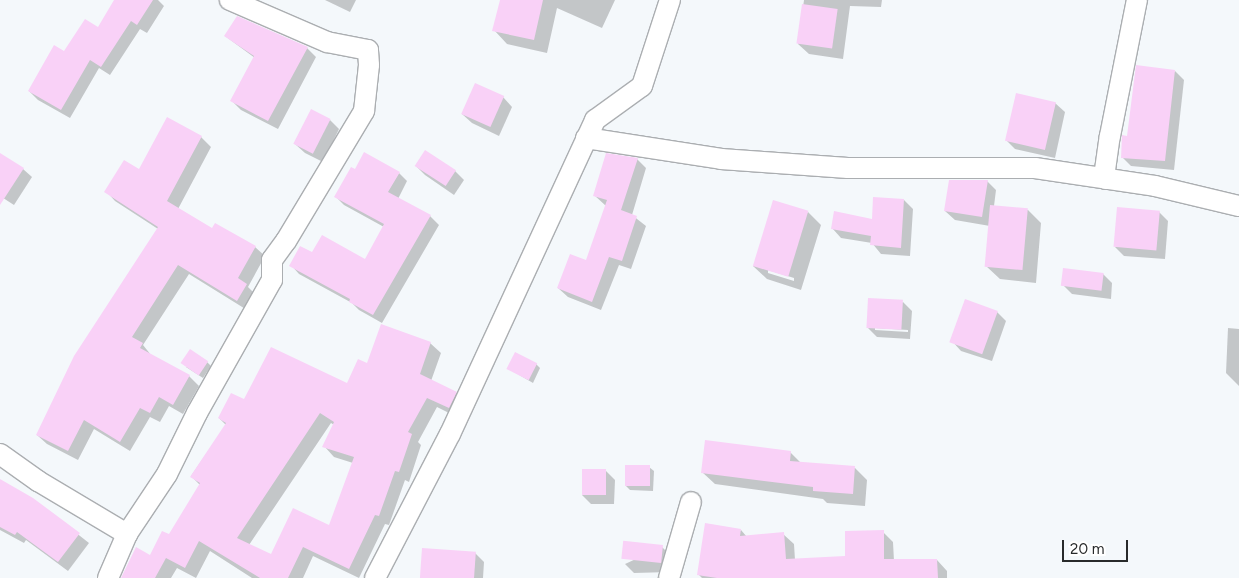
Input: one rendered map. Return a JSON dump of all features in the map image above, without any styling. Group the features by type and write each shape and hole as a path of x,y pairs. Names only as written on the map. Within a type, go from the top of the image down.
{"street":[{"path":"108,578 127,534 167,474 197,413 272,280 272,260 286,241 364,111 370,65 368,50 327,42 230,0"},
{"path":"375,578 450,434 595,120 642,86 670,0"},
{"path":"1106,178 1105,170 1112,127 1138,0"},
{"path":"586,138 721,159 848,168 1035,168 1154,186 1239,206"},
{"path":"0,454 38,482 127,534"},
{"path":"669,578 691,502"}],"building":[{"path":"114,0 153,0 137,25 131,21 101,67 90,60 61,110 28,91 54,45 64,51 85,19 98,27"},
{"path":"500,0 543,0 534,40 492,31"},
{"path":"802,4 838,9 832,49 796,44"},
{"path":"237,16 308,47 268,121 230,101 254,56 224,36"},
{"path":"1136,65 1175,70 1165,161 1121,158 1122,135 1127,136"},
{"path":"475,83 504,96 490,127 461,114"},
{"path":"1016,93 1056,102 1045,150 1005,141"},
{"path":"311,109 331,119 313,154 293,144"},
{"path":"167,117 202,136 167,201 212,228 215,223 256,246 238,278 247,284 237,301 178,265 132,337 143,343 140,348 190,375 173,405 159,397 150,413 140,408 120,442 84,420 68,451 36,435 74,356 158,227 104,192 124,160 139,169"},
{"path":"425,150 456,170 446,186 415,166"},
{"path":"364,152 400,172 388,192 431,215 373,315 349,302 350,299 289,266 300,246 312,252 322,235 365,259 384,224 334,197 351,167 355,169"},
{"path":"0,153 24,168 0,205"},
{"path":"606,153 638,158 621,210 637,216 622,261 609,257 592,302 557,288 570,254 586,260 607,200 593,196"},
{"path":"949,180 988,180 982,217 944,211"},
{"path":"873,197 904,199 901,248 870,245 871,236 831,229 834,211 872,219"},
{"path":"773,200 808,211 788,277 753,266"},
{"path":"990,205 1028,208 1022,270 985,267"},
{"path":"1117,207 1160,211 1156,251 1114,247"},
{"path":"1063,268 1104,273 1102,291 1061,286"},
{"path":"868,298 903,300 901,330 866,328"},
{"path":"965,299 998,311 982,354 949,342"},
{"path":"381,324 431,342 420,374 457,392 449,408 427,398 408,432 412,434 399,472 395,471 379,516 375,515 349,569 303,547 288,578 260,578 199,541 185,568 166,558 155,578 121,578 136,547 150,555 162,531 169,534 200,483 190,477 226,423 218,418 231,393 244,399 271,347 347,383 358,359 367,363","holes":["320,413 334,422 322,447 354,457 329,525 293,508 271,554 237,538"]},
{"path":"190,349 208,361 199,375 180,363"},
{"path":"515,352 537,363 529,380 506,369"},
{"path":"705,440 791,451 790,461 855,466 853,494 813,491 813,487 701,473"},
{"path":"625,465 650,465 650,486 625,486"},
{"path":"582,469 606,469 606,495 582,495"},
{"path":"0,479 33,498 80,533 58,562 17,532 15,535 0,527"},
{"path":"705,523 741,529 740,536 784,532 786,559 845,556 845,531 884,530 884,559 937,559 938,578 717,578 697,575"},
{"path":"623,541 663,545 661,563 621,559"},
{"path":"422,548 476,552 474,578 420,578"}]}
